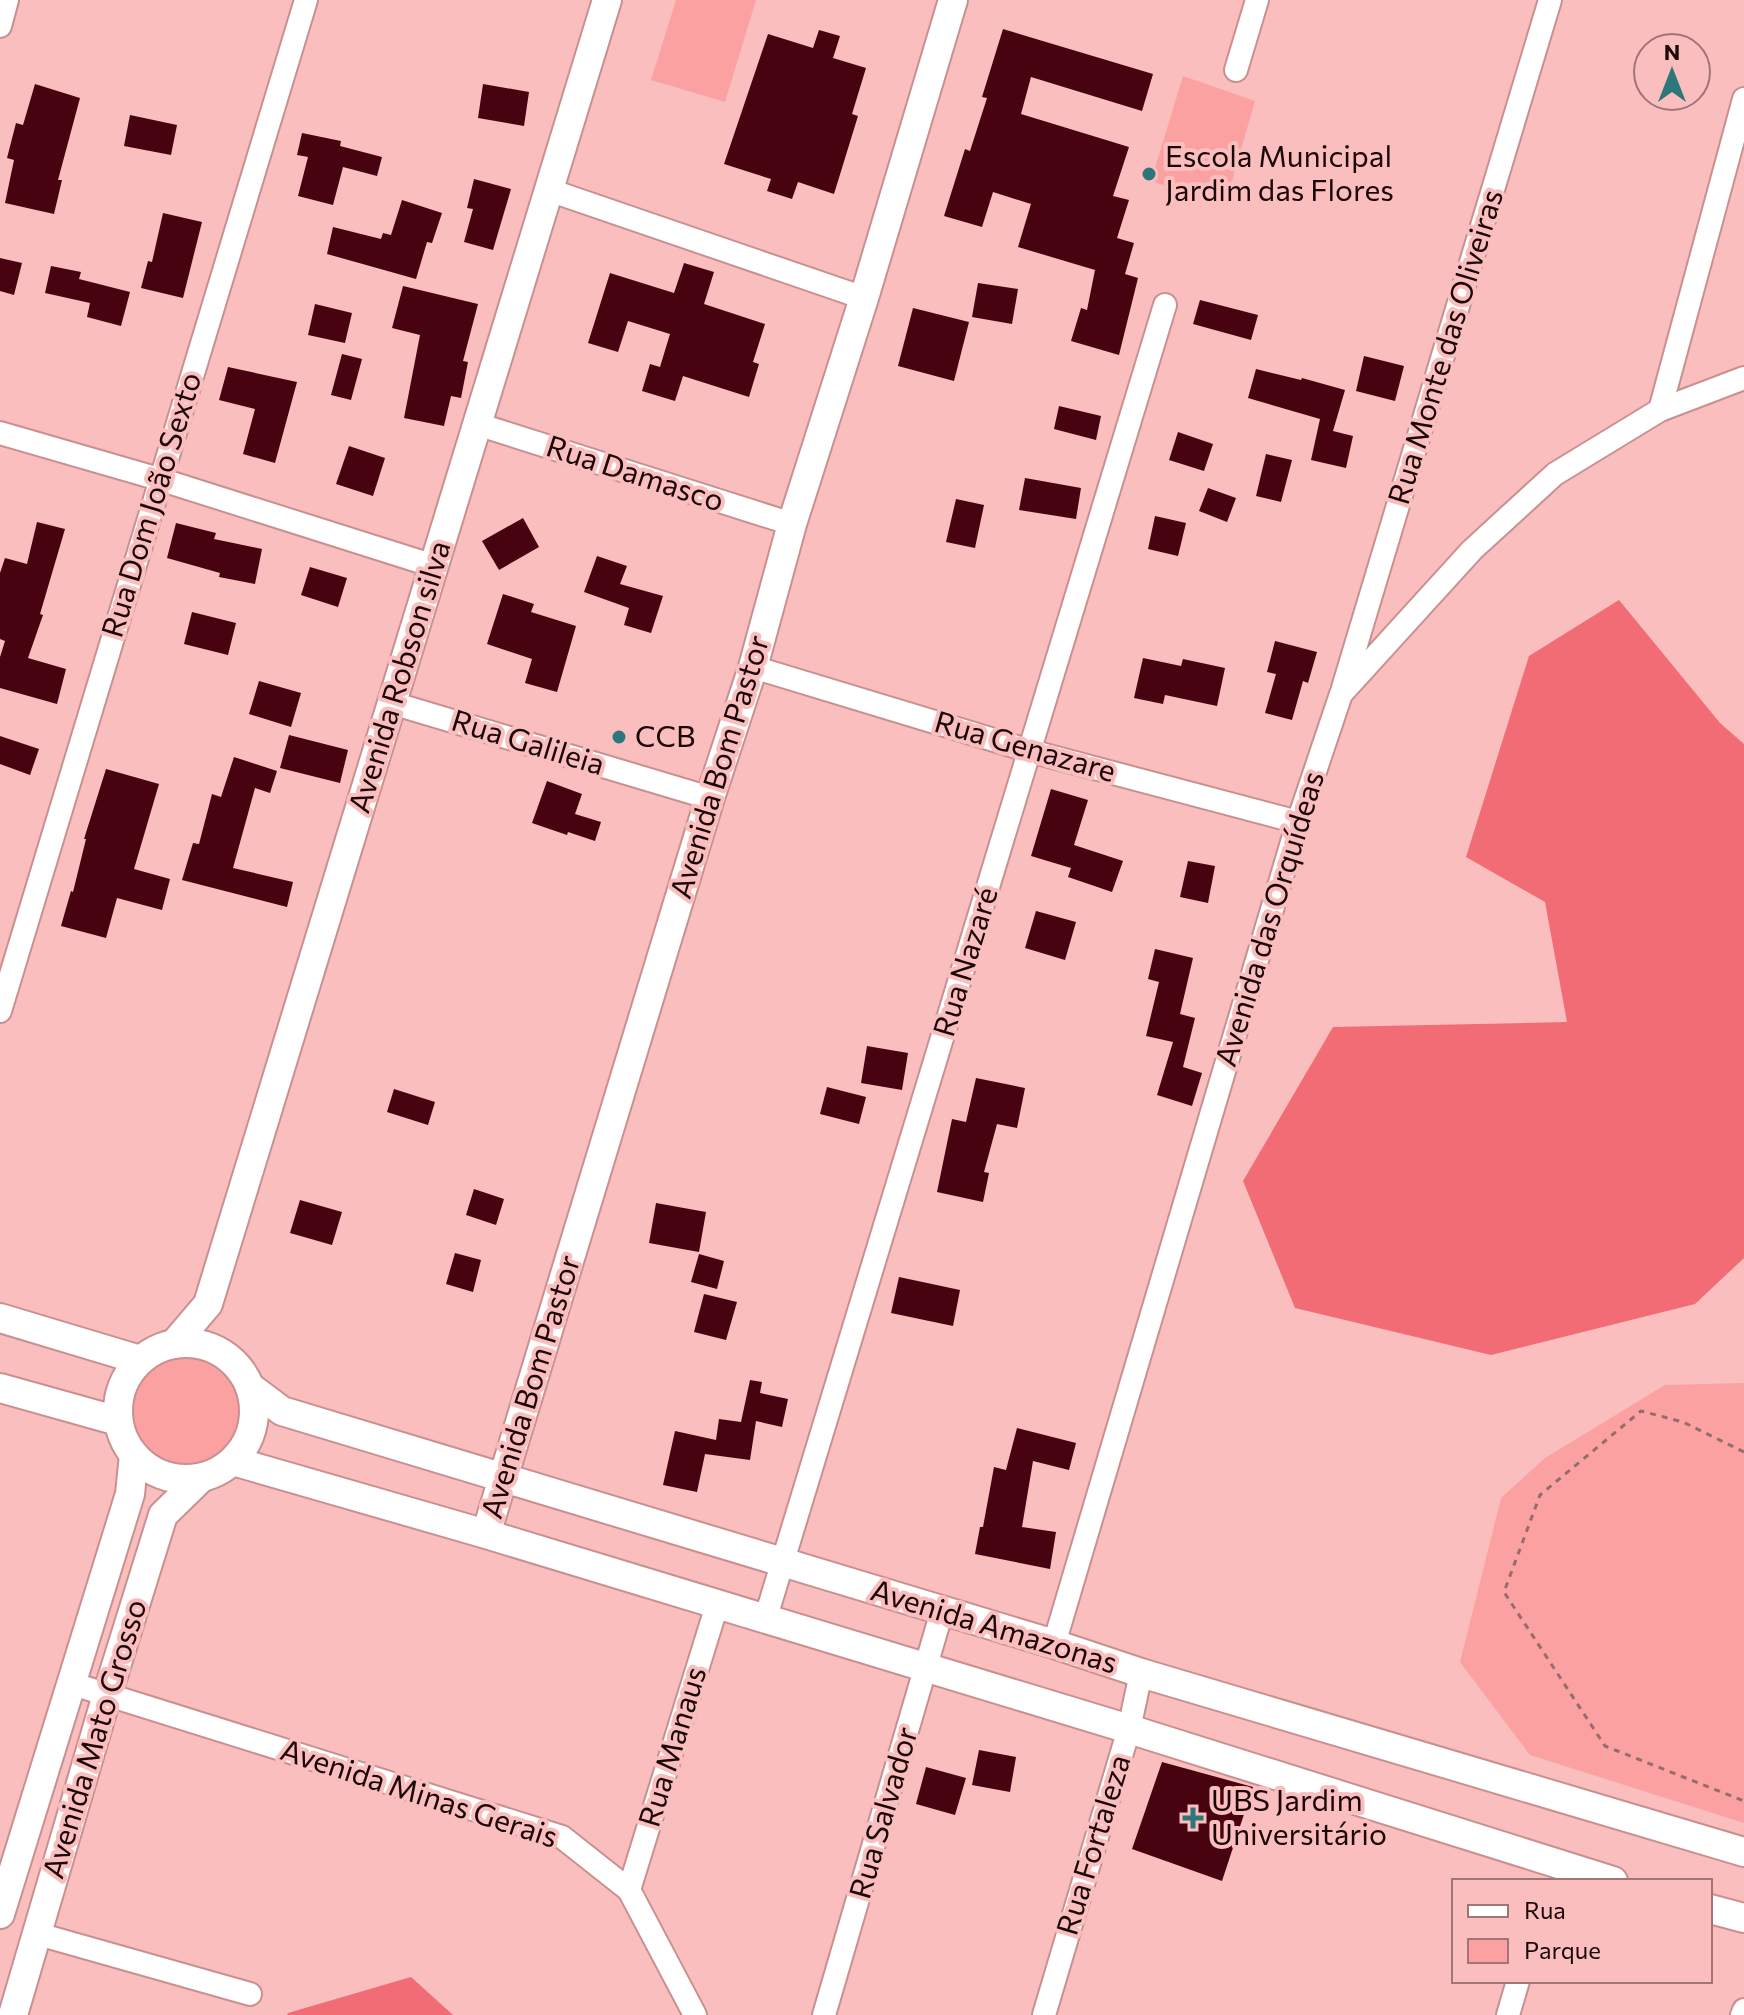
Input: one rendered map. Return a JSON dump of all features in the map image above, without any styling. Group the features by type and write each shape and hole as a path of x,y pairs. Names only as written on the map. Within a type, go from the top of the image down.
{"street":[{"path":"0,26 7,0"},
{"name":"Rua Dom João Sexto","path":"0,1011 306,0"},
{"name":"Avenida Robson silva","path":"174,1344 208,1304 607,0"},
{"name":"Avenida Bom Pastor","path":"486,1534 710,798 753,667 792,524 864,298 953,0"},
{"path":"1236,70 1257,0"},
{"name":"Rua Monte das Oliveiras","path":"1341,694 1550,0"},
{"path":"1660,410 1744,99"},
{"path":"549,190 864,298"},
{"name":"Rua Nazaré","path":"765,1620 1165,305"},
{"name":"Avenida das Orquídeas","path":"1054,1644 1298,822 1341,694 1472,550 1555,474 1660,410 1744,378"},
{"name":"Rua Damasco","path":"477,424 792,524"},
{"path":"0,433 159,479 434,566"},
{"name":"Rua Genazare","path":"753,667 1030,751 1298,822"},
{"name":"Rua Galileia","path":"392,703 710,798"},
{"path":"208,1304 225,1355"},
{"path":"0,1318 140,1360"},
{"path":"183,1342 206,1346 225,1355 240,1369 250,1387 253,1427 245,1445 233,1461 201,1478 165,1476 148,1468 123,1439 118,1421 118,1399 126,1378 140,1360 174,1344 183,1342"},
{"name":"Avenida Amazonas","path":"250,1387 282,1411 1141,1673 1744,1852"},
{"path":"0,1388 118,1421"},
{"name":"Avenida Mato Grosso","path":"0,1914 130,1494 134,1455"},
{"name":"Avenida Amazonas","path":"233,1461 486,1534 1129,1729 1550,1872 1599,1879"},
{"name":"Avenida Mato Grosso","path":"13,2015 163,1515 201,1478"},
{"name":"Rua Manaus","path":"629,1890 717,1605"},
{"name":"Rua Salvador","path":"824,2015 942,1611"},
{"name":"Rua Fortaleza","path":"1044,2015 1129,1729 1141,1673"},
{"name":"Avenida Minas Gerais","path":"70,1683 562,1837 629,1890 692,2014"},
{"path":"1712,1910 1744,1918"},
{"path":"38,1934 250,1994"},
{"path":"1508,2015 1517,1983"}],"path":[{"path":"1744,1452 1683,1422 1641,1411 1540,1495 1504,1592 1605,1746 1744,1801"}],"green space":[{"path":"676,0 756,0 725,102 651,80"},
{"path":"1183,76 1255,101 1225,205 1151,181"},
{"path":"184,1350 207,1354 226,1367 239,1386 243,1409 239,1432 226,1451 207,1464 184,1468 161,1464 142,1451 129,1432 125,1409 129,1386 142,1367 161,1354"},
{"path":"1744,1383 1744,1823 1530,1755 1460,1662 1501,1498 1545,1458 1665,1385"}],"shaded area":[{"path":"1619,600 1720,723 1744,744 1744,1258 1695,1304 1491,1355 1295,1308 1243,1181 1333,1027 1567,1022 1545,902 1466,857 1529,656"},
{"path":"411,1977 453,2015 287,2015 288,2013"}],"building":[{"path":"1003,29 1153,74 1142,111 1031,77 1021,114 1129,147 1113,196 1129,200 1117,238 1134,243 1125,274 1138,278 1119,355 1071,341 1081,308 1087,310 1095,270 1018,247 1031,204 993,192 982,227 944,216 965,149 970,151 987,98 982,97"},
{"path":"819,30 840,36 833,58 866,68 852,114 858,116 834,194 798,182 792,199 767,191 771,179 724,164 768,34 813,48"},
{"path":"35,84 80,98 58,180 62,180 54,214 5,203 14,160 7,158 16,123 23,125"},
{"path":"483,84 529,92 524,126 478,118"},
{"path":"130,115 177,125 171,155 124,146"},
{"path":"302,133 341,141 340,146 382,157 377,176 343,167 333,205 298,196 308,157 297,155"},
{"path":"474,179 511,189 493,250 464,242 473,209 467,208"},
{"path":"402,200 442,213 432,243 427,242 416,279 327,254 333,227 381,239 383,233 391,235"},
{"path":"163,213 202,222 183,298 141,288 148,261 152,262"},
{"path":"0,258 22,263 14,295 0,291"},
{"path":"684,263 714,272 704,304 765,324 753,362 759,364 749,397 683,376 675,401 642,391 650,364 660,367 670,334 628,321 618,352 588,343 610,273 674,293"},
{"path":"51,266 81,272 79,279 130,292 121,326 87,317 90,303 45,293"},
{"path":"978,283 1018,289 1012,324 972,317"},
{"path":"403,286 478,304 463,361 468,362 461,398 451,396 444,426 404,418 420,335 392,328"},
{"path":"1200,300 1258,315 1251,340 1193,324"},
{"path":"315,304 352,313 345,343 308,335"},
{"path":"913,308 969,322 954,381 898,366"},
{"path":"342,354 362,359 351,400 331,395"},
{"path":"1364,356 1404,366 1395,401 1356,391"},
{"path":"228,367 297,382 275,463 243,454 255,409 219,400"},
{"path":"1256,369 1345,390 1333,431 1353,436 1346,468 1311,460 1320,419 1248,398"},
{"path":"1059,406 1101,416 1096,440 1054,429"},
{"path":"1178,432 1213,444 1204,471 1169,460"},
{"path":"349,446 385,458 373,496 336,484"},
{"path":"1266,454 1292,460 1281,502 1256,496"},
{"path":"1025,478 1081,488 1076,519 1019,510"},
{"path":"1208,488 1236,498 1227,522 1199,511"},
{"path":"956,499 984,505 975,548 946,542"},
{"path":"1155,516 1186,523 1178,556 1148,549"},
{"path":"523,518 539,547 499,570 482,541"},
{"path":"37,522 65,529 40,614 43,615 28,658 66,669 57,704 0,688 0,657 5,641 0,639 0,573 5,558 27,564"},
{"path":"176,523 216,533 214,539 262,549 255,584 219,577 220,573 167,558"},
{"path":"597,556 627,566 620,584 663,596 651,633 624,625 629,608 584,592"},
{"path":"310,567 347,578 338,607 301,595"},
{"path":"503,594 534,604 531,612 576,626 557,692 525,683 532,659 487,644"},
{"path":"192,612 236,623 228,655 184,644"},
{"path":"1275,641 1317,652 1308,683 1303,681 1292,720 1265,713 1276,674 1267,672"},
{"path":"1143,658 1181,666 1183,659 1225,668 1217,706 1165,695 1163,704 1134,698"},
{"path":"259,681 301,693 291,727 249,714"},
{"path":"289,735 348,750 340,783 280,768"},
{"path":"0,736 39,749 30,775 0,764"},
{"path":"234,757 277,771 270,793 255,788 233,868 293,882 287,907 182,880 193,843 199,844 212,794 221,797"},
{"path":"106,769 159,784 134,869 170,879 162,910 117,898 106,938 61,926"},
{"path":"547,781 582,794 575,814 601,822 595,841 532,823"},
{"path":"1051,789 1088,800 1074,845 1123,861 1112,892 1068,877 1071,868 1031,856"},
{"path":"1188,861 1215,866 1208,903 1180,897"},
{"path":"1036,911 1076,922 1065,960 1025,948"},
{"path":"1155,949 1193,958 1180,1014 1195,1018 1183,1067 1202,1073 1192,1106 1157,1095 1173,1042 1146,1036 1159,982 1148,979"},
{"path":"867,1046 908,1053 902,1090 861,1083"},
{"path":"976,1078 1025,1088 1017,1128 997,1124 984,1172 989,1173 983,1202 937,1192 952,1119 966,1122"},
{"path":"827,1087 866,1097 859,1124 820,1114"},
{"path":"394,1089 435,1102 428,1125 387,1112"},
{"path":"474,1189 504,1199 496,1225 466,1215"},
{"path":"300,1200 342,1212 332,1245 290,1233"},
{"path":"656,1203 706,1212 699,1252 649,1243"},
{"path":"455,1253 481,1260 473,1292 446,1284"},
{"path":"699,1254 724,1261 717,1289 691,1282"},
{"path":"899,1277 960,1290 953,1326 891,1313"},
{"path":"704,1294 737,1302 726,1340 694,1332"},
{"path":"750,1380 762,1382 760,1393 788,1399 782,1427 756,1421 750,1460 705,1454 697,1492 663,1485 675,1431 716,1440 719,1419 741,1422"},
{"path":"1017,1428 1076,1443 1069,1470 1033,1461 1022,1527 1056,1532 1050,1569 975,1554 994,1467 1006,1470"},
{"path":"979,1750 1016,1757 1010,1792 972,1785"},
{"name":"UBS Jardim Universitário","path":"1162,1762 1253,1787 1222,1881 1132,1849"},
{"path":"926,1767 966,1778 955,1815 916,1804"}],"place":[{"name":"Escola Municipal Jardim das Flores","path":"1149,174"},
{"name":"CCB","path":"619,737"},
{"name":"UBS Jardim Universitário","path":"1193,1818"}]}
